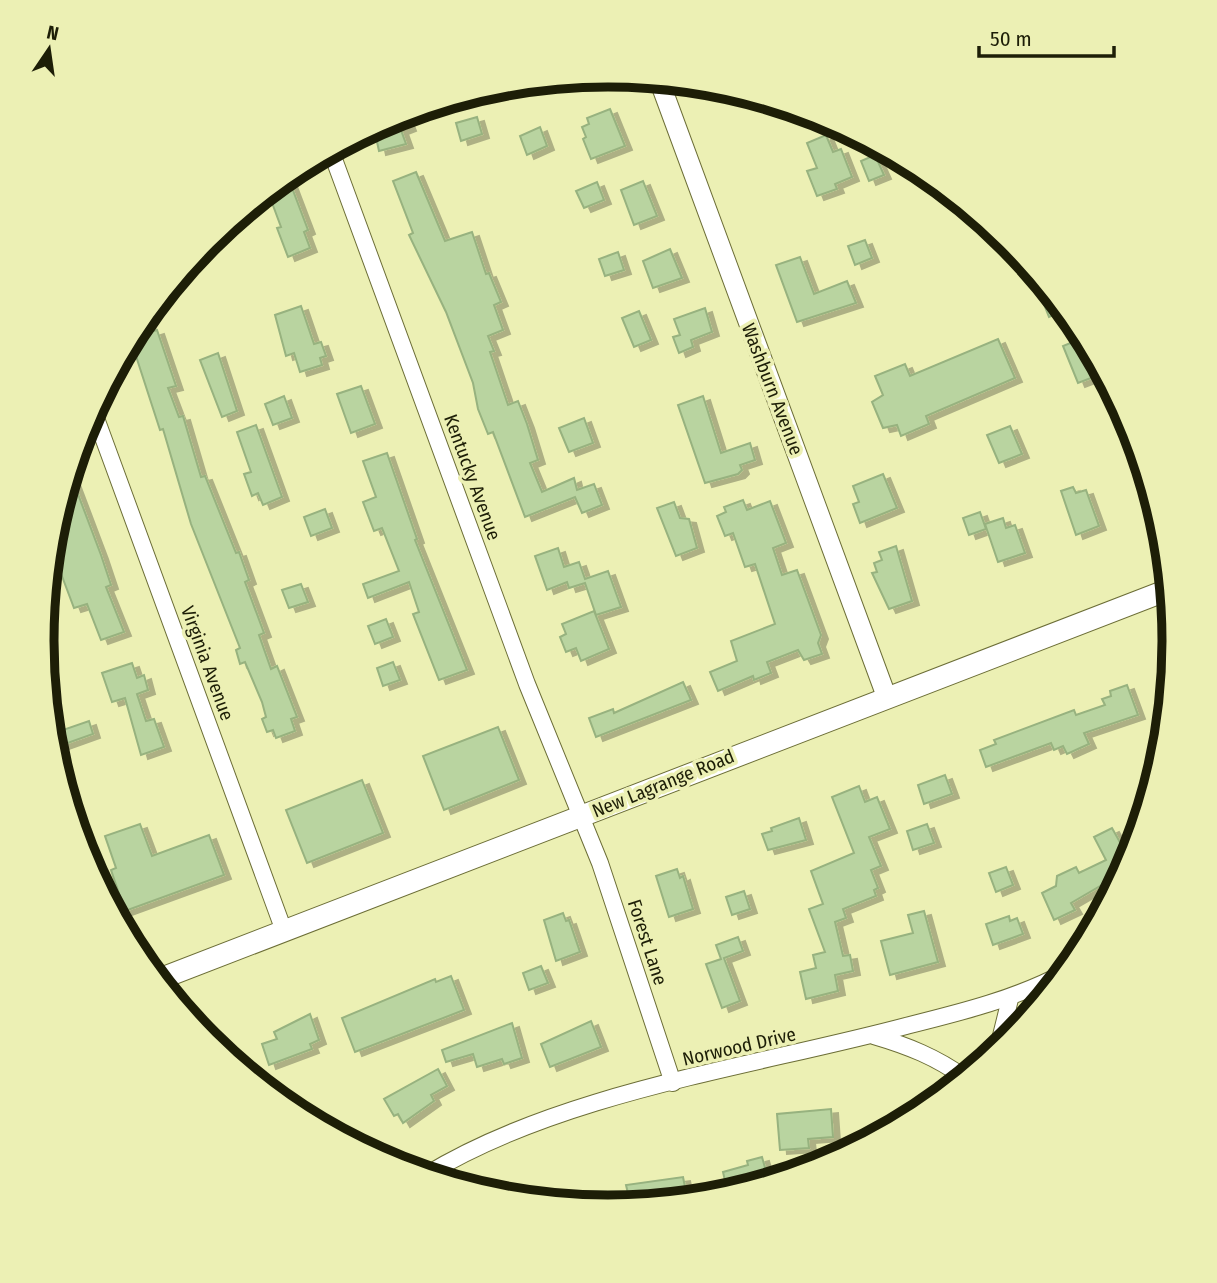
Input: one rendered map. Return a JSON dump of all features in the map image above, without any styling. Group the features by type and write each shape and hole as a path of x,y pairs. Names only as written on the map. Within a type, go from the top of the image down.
{"main road":[{"name":"New Lagrange Road","path":"167,976 1161,593"}],"street":[{"name":"Washburn Avenue","path":"663,90 887,698"},
{"name":"Kentucky Avenue","path":"334,160 527,684 580,816"},
{"name":"Virginia Avenue","path":"98,424 284,931"},
{"name":"Forest Lane","path":"580,816 600,863 673,1083"},
{"name":"Norwood Drive","path":"437,1168 471,1149 508,1133 673,1083 1010,999 1046,982"},
{"path":"1003,1030 1010,999"},
{"path":"872,1035 916,1049 941,1060 957,1072"}],"building":[{"path":"610,109 625,146 591,159 583,139 586,137 582,127 589,124 587,118"},
{"path":"477,117 482,134 461,141 456,123"},
{"path":"408,125 409,127 401,130 406,144 379,151 376,138"},
{"path":"540,127 547,146 527,155 520,136"},
{"path":"826,135 833,152 841,149 852,177 835,184 837,189 817,196 807,171 817,168 807,143"},
{"path":"875,156 884,175 869,181 861,161"},
{"path":"416,172 445,241 472,232 486,274 489,273 501,302 494,305 503,330 488,336 494,351 490,352 508,405 518,401 527,424 538,460 530,463 542,492 574,478 577,490 594,484 602,505 582,513 575,497 525,517 493,432 488,434 478,409 473,383 446,312 409,235 413,233 393,181"},
{"path":"643,181 657,216 634,225 621,190"},
{"path":"597,182 604,200 584,208 576,191"},
{"path":"292,187 308,230 304,232 310,248 288,257 277,228 281,227 272,202"},
{"path":"865,240 872,258 855,265 848,246"},
{"path":"670,249 682,278 653,288 643,261"},
{"path":"618,252 624,270 605,276 599,259"},
{"path":"800,257 814,294 847,281 856,303 797,322 776,265"},
{"path":"1040,294 1055,314 1049,317"},
{"path":"301,306 314,344 321,342 326,356 320,358 322,365 300,372 294,353 286,356 275,315"},
{"path":"705,308 712,332 691,340 693,347 679,353 673,337 680,335 674,319"},
{"path":"639,311 651,340 634,347 622,318"},
{"path":"150,330 157,330 176,386 168,388 179,417 183,416 201,477 205,476 236,553 239,552 249,580 245,582 264,633 259,635 271,669 277,666 297,717 291,719 295,731 276,738 273,730 267,732 262,719 266,717 262,702 245,662 240,664 236,650 240,648 191,524 163,429 160,430 135,354"},
{"path":"998,339 1015,378 926,416 929,424 901,436 897,425 883,428 872,402 883,395 875,376 905,364 910,376"},
{"path":"1074,342 1095,376 1078,383 1063,346"},
{"path":"218,353 237,411 222,417 200,360"},
{"path":"361,386 375,424 351,433 337,394"},
{"path":"284,396 292,418 273,425 265,404"},
{"path":"703,396 721,453 750,443 755,460 740,465 742,470 738,474 705,483 678,405"},
{"path":"584,418 593,443 569,452 559,428"},
{"path":"256,425 282,497 263,505 258,493 252,496 244,474 251,472 237,432"},
{"path":"1010,426 1022,454 999,463 987,435"},
{"path":"387,453 417,539 415,540 467,670 439,680 413,614 419,612 409,582 368,598 363,584 399,571 382,528 374,531 363,502 376,497 363,461"},
{"path":"883,474 897,508 860,523 853,504 859,502 853,486"},
{"path":"1073,487 1076,493 1086,490 1099,526 1076,535 1061,491"},
{"path":"76,489 111,585 106,587 124,632 101,640 87,604 74,608 59,571 65,533"},
{"path":"743,500 747,510 770,501 786,543 773,548 782,575 797,570 821,635 818,643 822,654 804,660 798,650 767,662 771,673 754,680 753,676 718,691 710,672 737,661 731,641 775,624 755,564 745,567 733,533 725,536 717,516 726,512 724,507"},
{"path":"674,502 680,518 689,519 697,548 676,556 657,508"},
{"path":"325,509 332,528 311,536 304,517"},
{"path":"980,512 986,529 969,535 963,518"},
{"path":"1003,518 1006,528 1015,525 1025,553 998,562 985,524"},
{"path":"896,546 912,601 889,609 872,573 877,572 874,563 882,560 879,552"},
{"path":"558,548 564,567 579,562 585,579 608,571 621,607 596,615 585,583 569,588 567,582 547,590 535,556"},
{"path":"301,584 308,602 289,608 282,590"},
{"path":"594,611 609,649 581,661 576,648 566,652 560,637 566,634 562,624"},
{"path":"386,619 393,637 375,644 368,626"},
{"path":"393,662 400,680 383,686 377,668"},
{"path":"132,663 137,678 144,675 148,690 137,694 146,721 154,719 164,747 141,755 125,698 112,702 102,673"},
{"path":"683,682 691,700 596,737 589,718 613,709 614,713"},
{"path":"1127,685 1138,715 1084,733 1089,744 1067,754 1063,746 1054,750 1051,743 986,767 980,750 996,744 994,740 1074,710 1076,715 1105,705 1102,699 1111,696 1110,691"},
{"path":"89,721 93,734 64,744 62,730"},
{"path":"498,727 519,780 444,810 423,756"},
{"path":"945,775 952,794 924,804 918,785"},
{"path":"362,780 383,833 307,863 286,810"},
{"path":"859,786 865,802 877,797 890,829 869,837 881,866 871,870 878,888 874,890 876,896 843,909 846,918 835,922 843,956 850,955 853,971 835,975 838,991 806,999 800,972 816,968 813,955 825,952 809,909 823,904 811,871 854,853 832,797"},
{"path":"799,818 806,840 768,850 762,834"},
{"path":"140,824 152,856 209,835 224,875 125,911 111,870 116,868 105,836"},
{"path":"927,824 934,843 913,850 907,831"},
{"path":"1112,828 1122,846 1124,845 1109,881 1071,903 1075,910 1054,920 1042,893 1056,886 1057,876 1076,867 1079,873 1106,860 1094,837"},
{"path":"1006,867 1013,885 996,892 989,873"},
{"path":"677,869 680,878 683,876 693,909 669,917 656,876"},
{"path":"744,891 750,909 732,915 726,897"},
{"path":"924,911 938,962 890,975 881,941 913,933 908,915"},
{"path":"563,913 566,921 569,920 580,952 556,961 544,920"},
{"path":"1009,916 1010,921 1017,918 1023,934 993,945 986,924"},
{"path":"738,937 743,951 724,958 740,1001 722,1008 706,964 721,959 716,945"},
{"path":"541,966 548,983 529,990 523,973"},
{"path":"451,976 464,1010 355,1052 342,1018 435,979 436,982"},
{"path":"310,1014 319,1040 310,1044 312,1049 269,1065 262,1044 277,1039 274,1032"},
{"path":"591,1021 601,1047 550,1067 541,1044"},
{"path":"512,1023 522,1058 504,1064 502,1059 477,1067 473,1054 446,1062 442,1050"},
{"path":"438,1069 447,1086 431,1095 434,1101 403,1123 398,1114 394,1116 384,1099"},
{"path":"831,1109 833,1137 808,1139 809,1148 780,1150 777,1114"},
{"path":"762,1157 766,1172 726,1183 723,1172 748,1165 747,1161"},
{"path":"683,1177 686,1190 628,1195 626,1185"}]}
